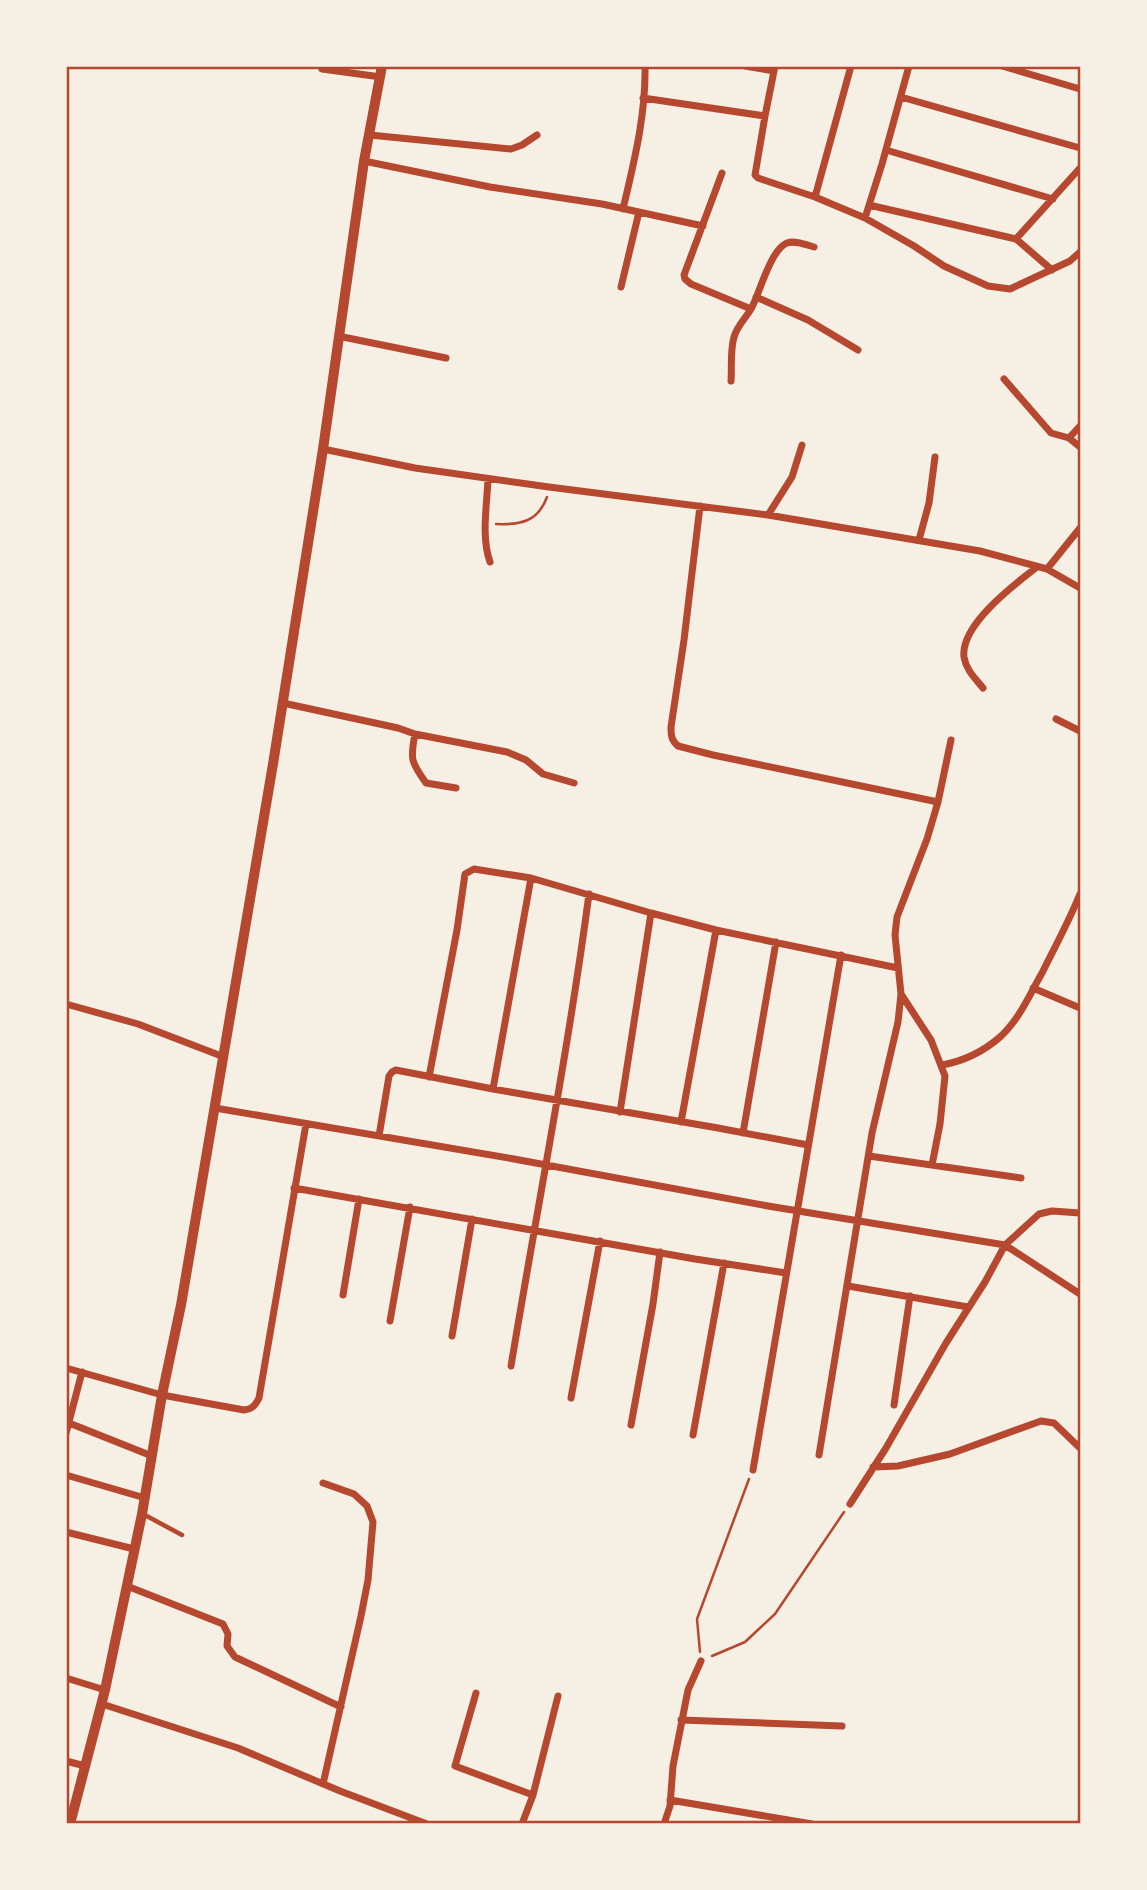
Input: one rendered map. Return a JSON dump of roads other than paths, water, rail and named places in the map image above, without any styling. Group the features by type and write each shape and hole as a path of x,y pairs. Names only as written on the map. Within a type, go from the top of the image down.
{"street":[{"path":"623,209 638,147 645,66"},
{"path":"745,66 775,69 755,175 758,178 815,197 865,218 944,266 988,286 1010,289 1070,261 1080,252"},
{"path":"815,197 851,66"},
{"path":"865,218 909,66"},
{"path":"1002,66 1080,89"},
{"path":"70,1824 105,1690 142,1514 162,1395 181,1306 283,703 364,161 382,72 322,69"},
{"path":"901,97 1080,149"},
{"path":"643,98 765,116"},
{"path":"370,135 511,149 537,135"},
{"path":"886,150 1053,199"},
{"path":"364,161 703,226"},
{"path":"1016,239 1080,168"},
{"path":"722,173 684,275 691,284 751,309"},
{"path":"869,205 1016,239 1052,270"},
{"path":"621,287 639,212"},
{"path":"731,381 734,338 780,248 794,242 814,247"},
{"path":"756,297 808,320 858,351"},
{"path":"338,336 446,358"},
{"path":"1004,379 1051,433 1069,438 1080,447"},
{"path":"1069,438 1080,426"},
{"path":"768,515 792,477 802,445"},
{"path":"323,449 415,468 768,515 980,551 1047,569 1080,588"},
{"path":"919,540 929,503 935,457"},
{"path":"488,479 486,523 487,554 490,562"},
{"path":"700,506 671,727 674,742 678,746 713,755 939,802"},
{"path":"1047,569 1080,528"},
{"path":"983,688 968,670 964,655 965,644 978,621 1002,594 1037,567"},
{"path":"283,703 415,734 508,752 526,760 543,774 574,783"},
{"path":"1056,719 1080,731"},
{"path":"415,734 411,755 416,769 426,783 456,788"},
{"path":"819,1455 869,1156 882,1086 898,1022 901,994 895,935 897,917 939,802 951,740"},
{"path":"429,1077 465,874 474,869 531,878 716,930 898,968"},
{"path":"494,1089 531,878"},
{"path":"511,1366 575,998 589,894"},
{"path":"942,1065 972,1056 1000,1037 1012,1023 1080,898"},
{"path":"620,1112 651,913"},
{"path":"681,1122 716,930"},
{"path":"743,1133 776,942"},
{"path":"753,1470 841,955"},
{"path":"1033,988 1080,1008"},
{"path":"901,994 932,1040 942,1065 945,1084 932,1165"},
{"path":"66,1004 138,1024 224,1057"},
{"path":"379,1136 387,1082 392,1072 403,1070 429,1077 808,1145"},
{"path":"215,1108 1005,1245 1080,1294"},
{"path":"66,1368 162,1395 243,1410 256,1405 306,1124"},
{"path":"869,1156 1021,1178"},
{"path":"294,1188 786,1273"},
{"path":"343,1295 359,1199"},
{"path":"390,1321 410,1208"},
{"path":"850,1504 1005,1245 1039,1214 1080,1213"},
{"path":"452,1336 472,1219"},
{"path":"571,1398 600,1241"},
{"path":"631,1425 660,1252"},
{"path":"693,1435 724,1263"},
{"path":"848,1286 968,1307"},
{"path":"894,1405 910,1296"},
{"path":"66,1433 82,1372"},
{"path":"873,1467 898,1466 950,1454 1041,1421 1054,1423 1080,1448"},
{"path":"69,1423 152,1456"},
{"path":"66,1475 145,1498"},
{"path":"323,1483 354,1494 367,1506 373,1522 362,1616 324,1784"},
{"path":"66,1532 134,1549"},
{"path":"127,1586 223,1625 228,1634 227,1646 235,1657 341,1707"},
{"path":"664,1824 681,1720 688,1690 701,1661"},
{"path":"66,1678 105,1690"},
{"path":"476,1693 456,1766 533,1795"},
{"path":"522,1824 533,1795 558,1696"},
{"path":"102,1703 238,1748 427,1824"},
{"path":"681,1720 842,1726"},
{"path":"66,1761 85,1766"},
{"path":"670,1800 812,1824"},
{"path":"393,1824 398,1813"}],"lane":[{"path":"142,1514 182,1535"}]}
